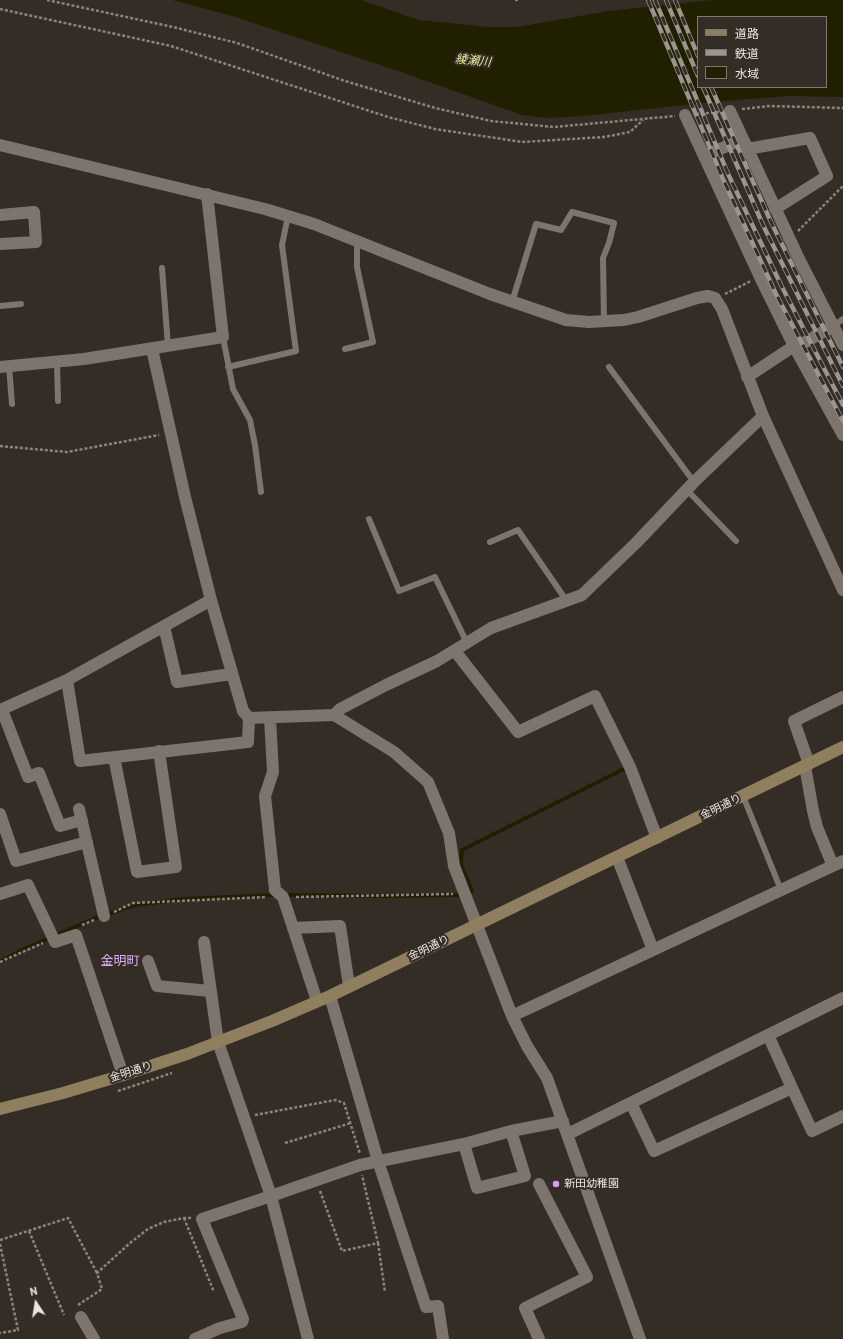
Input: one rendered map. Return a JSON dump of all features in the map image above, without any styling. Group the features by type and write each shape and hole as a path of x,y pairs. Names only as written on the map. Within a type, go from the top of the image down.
{"street":[{"path":"730,111 775,209 843,345"},
{"path":"685,115 760,277 795,347 843,435"},
{"path":"704,156 745,144 810,138 827,176 775,209"},
{"path":"0,145 207,194 314,224 512,302 566,320 589,322 624,320 638,317 696,298 708,296 715,298 722,309 763,416 843,590"},
{"path":"4,367 84,359 224,337 207,194"},
{"path":"0,215 34,212 36,242 0,244"},
{"path":"747,376 833,326"},
{"path":"67,680 80,761 248,742 249,718 243,711 212,600 185,497 172,432 152,348"},
{"path":"334,715 340,709 379,688 420,670 455,651 491,628 582,595 763,416"},
{"path":"104,916 80,815 60,826 39,773 28,777 1,710 67,680 212,600"},
{"path":"164,626 177,682 232,674"},
{"path":"455,651 518,732 595,696 630,767 657,838"},
{"path":"512,1016 781,890 840,864 817,827 813,811 807,765 794,721 843,697"},
{"path":"249,718 334,715 394,752 428,782 450,833 454,866 512,1016 527,1046 547,1078 640,1339"},
{"path":"270,718 273,772 265,796 275,890 283,897 317,1001"},
{"name":"金明通り","path":"0,1109 63,1093 123,1075 218,1042 330,996 843,747"},
{"path":"114,757 137,872 176,867 159,751"},
{"path":"0,814 16,861 87,842"},
{"path":"617,857 653,950"},
{"path":"0,894 28,885 55,942 76,935 123,1075"},
{"path":"293,928 340,926 350,986"},
{"path":"204,942 218,1042 271,1196 308,1339"},
{"path":"148,961 157,986 210,991"},
{"path":"330,996 378,1161 426,1307 438,1306 443,1339"},
{"path":"568,1134 843,998"},
{"path":"768,1035 812,1130 843,1116"},
{"path":"631,1103 654,1152 792,1088"},
{"path":"194,1339 220,1328 242,1322 243,1318 202,1219 362,1165 464,1144 511,1131 563,1121"},
{"path":"464,1144 477,1188 524,1176 511,1131"},
{"path":"538,1339 525,1308 587,1277 539,1184"},
{"path":"81,1317 94,1339"}],"lane":[{"path":"512,302 536,224 561,230 572,212 614,223 609,244 603,258 604,322"},
{"path":"228,366 296,351 282,245 288,216"},
{"path":"345,348 373,342 357,267 357,241"},
{"path":"162,268 168,346"},
{"path":"0,306 21,304"},
{"path":"833,326 843,319"},
{"path":"224,337 233,389 250,420 261,492"},
{"path":"56,362 58,401"},
{"path":"4,367 12,404"},
{"path":"609,367 691,486 736,541"},
{"path":"369,519 400,591 435,577 467,643"},
{"path":"490,542 518,530 566,600"},
{"path":"743,796 781,890"}],"path":[{"path":"47,0 173,27 237,43 352,84 435,108 491,121 554,127 770,106 817,106 843,108"},
{"path":"0,9 171,46 367,110 435,129 522,142 604,137 630,132 644,119"},
{"path":"786,231 794,234 843,186"},
{"path":"715,298 760,277"},
{"path":"0,446 67,452 172,432"},
{"path":"78,927 133,903 283,897 465,893"},
{"path":"0,962 53,938"},
{"path":"253,1115 335,1100 344,1103 362,1165 378,1243 385,1292"},
{"path":"285,1143 351,1123"},
{"path":"316,1180 342,1250 378,1243"},
{"path":"0,1240 68,1218 97,1273 102,1289 77,1306 81,1317"},
{"path":"97,1273 148,1229 164,1222 184,1218 202,1219"},
{"path":"184,1218 214,1292"},
{"path":"29,1231 64,1315"},
{"path":"0,1244 18,1330 0,1333"}],"water":[{"name":"綾瀬川","path":"172,0 361,0 419,20 489,27 517,27 608,11 712,0 843,0 843,97 789,96 723,101 584,116 548,118 522,115 398,71 232,16"}],"waterway":[{"path":"284,895 461,895 472,891 461,865 462,850 624,769"},
{"path":"0,962 24,949 96,918 135,905 183,899 275,895"}],"railway":[{"path":"648,0 723,179 776,294 843,421"},
{"path":"655,0 729,176 782,287 843,405"},
{"path":"666,0 697,74"},
{"path":"675,0 697,54"},
{"path":"703,88 763,225 843,386"},
{"path":"711,88 771,222 843,367"}],"place":[{"name":"新田幼稚園","path":"556,1184"}],"district":[{"name":"金明町","path":"120,961"}]}
